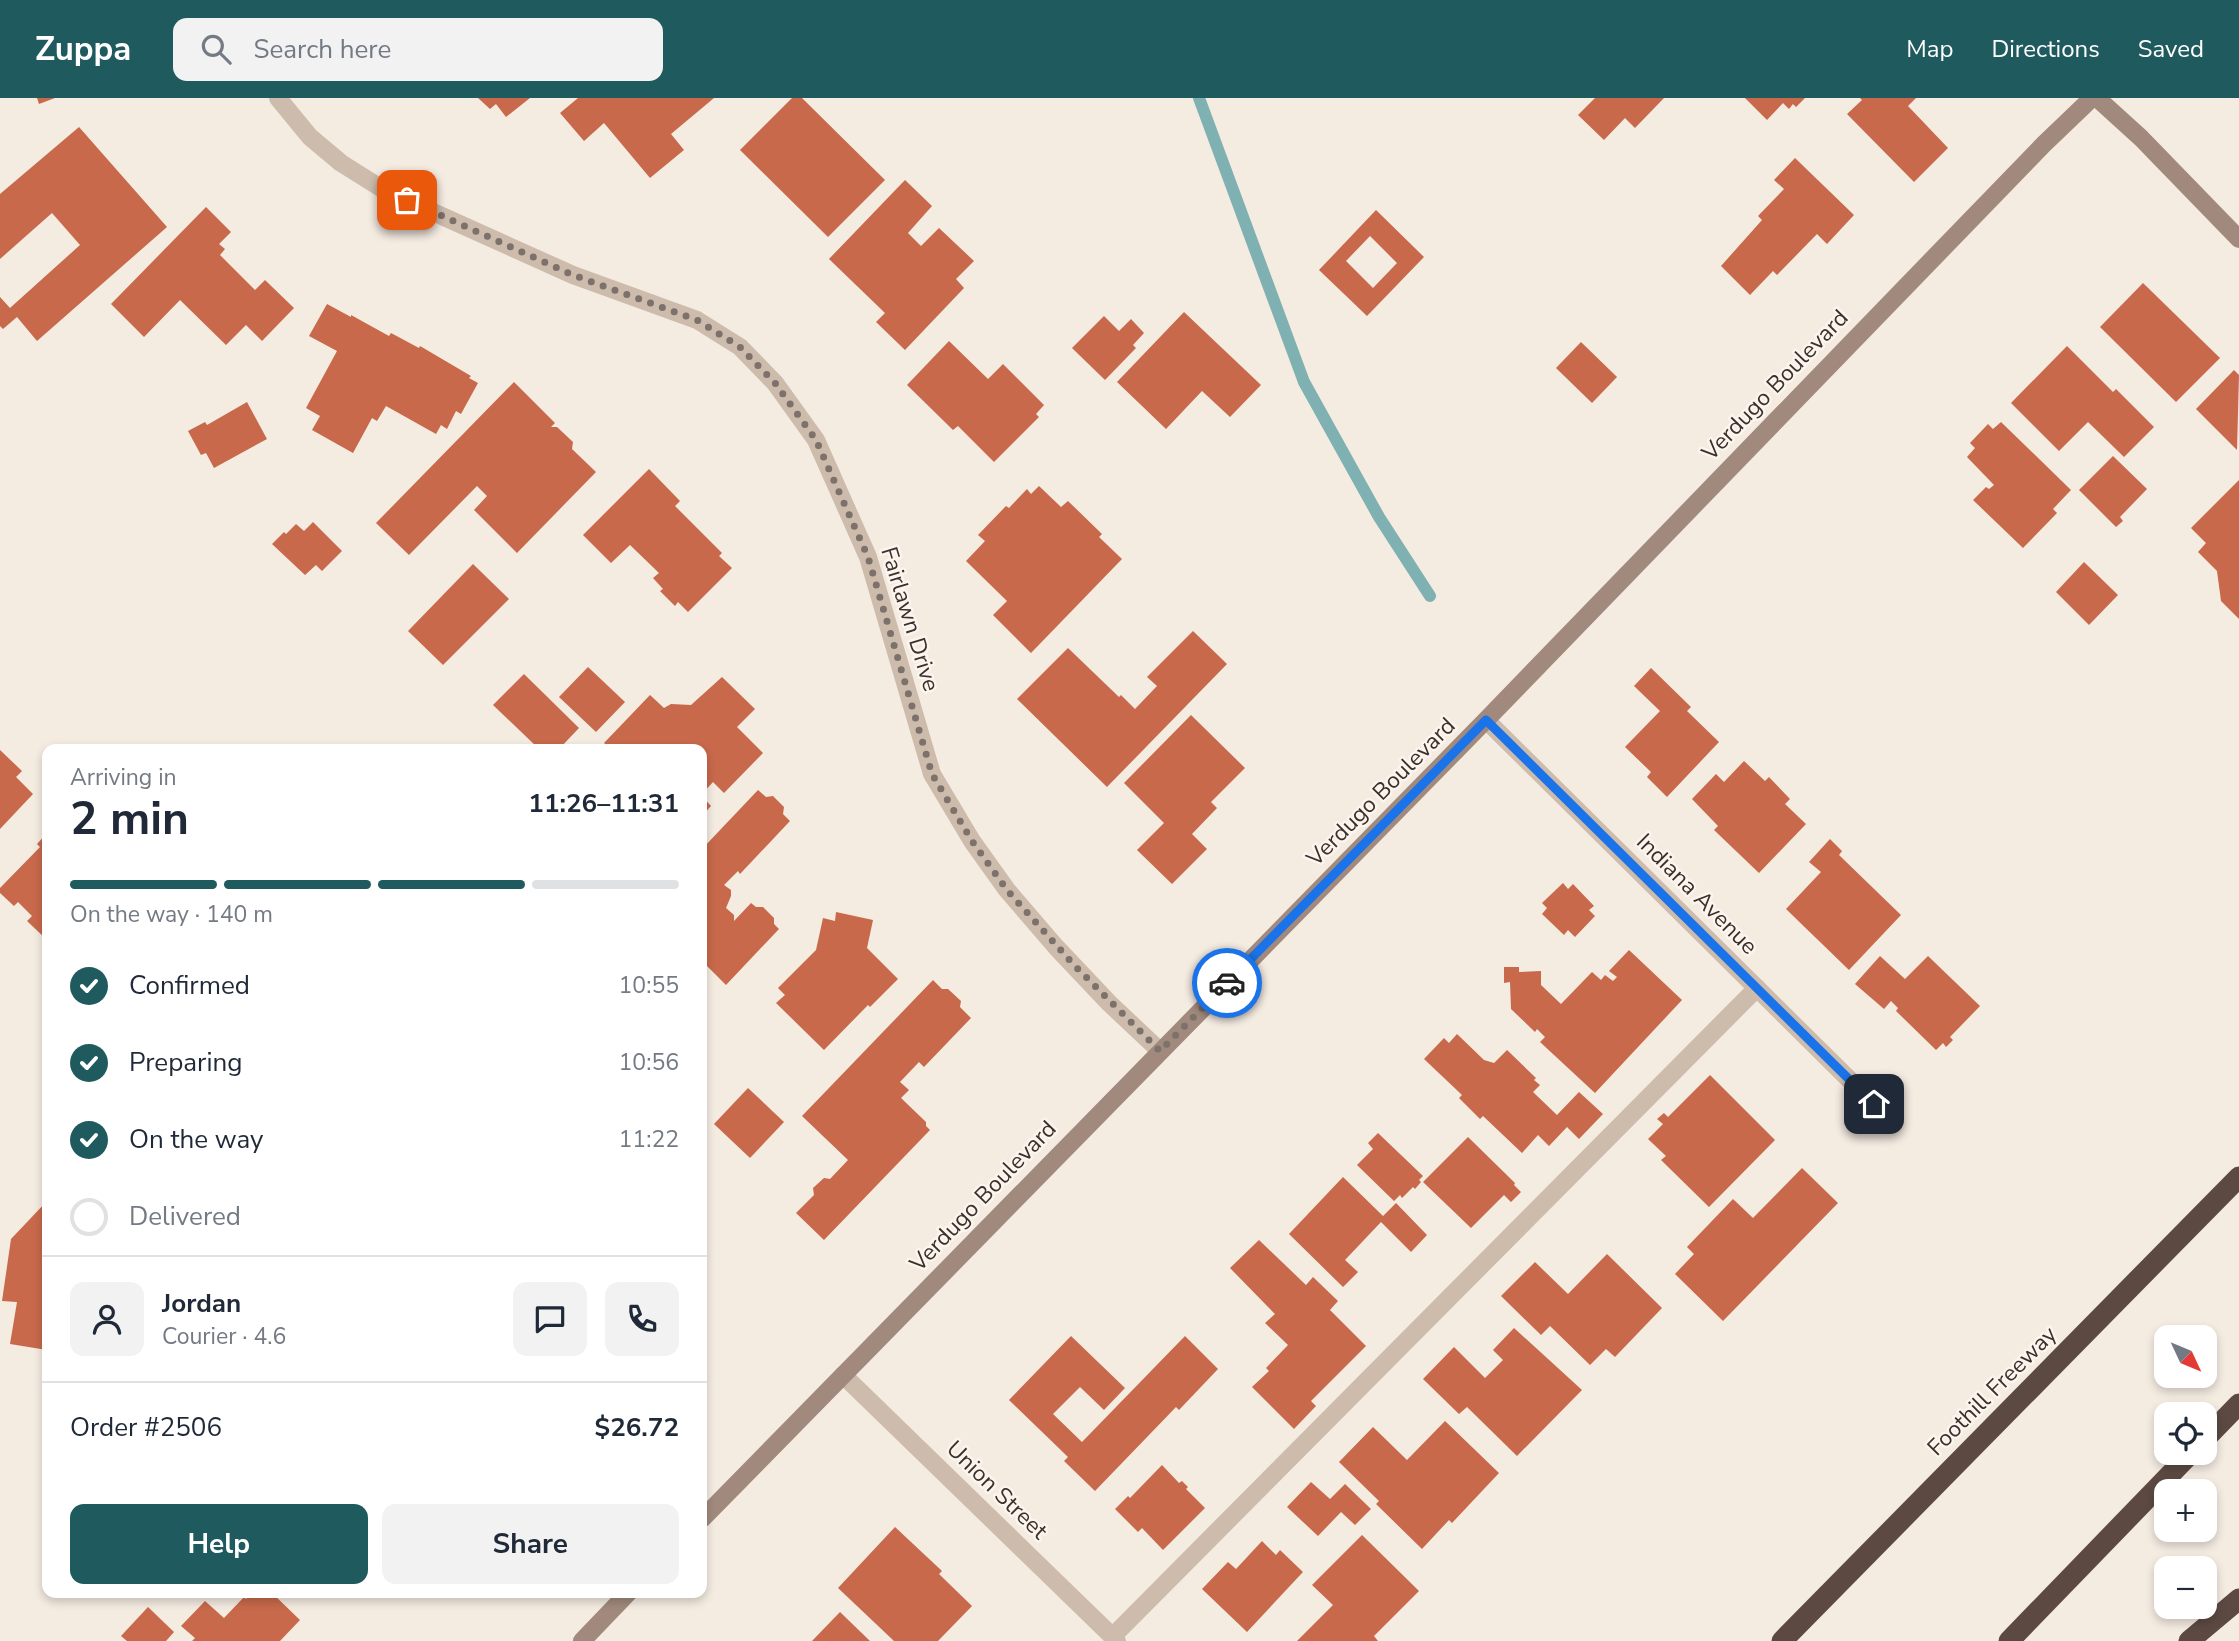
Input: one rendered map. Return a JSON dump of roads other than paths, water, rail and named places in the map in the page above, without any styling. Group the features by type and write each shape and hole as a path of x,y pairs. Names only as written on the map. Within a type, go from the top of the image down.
{"highway":[{"name":"Foothill Freeway","path":"1782,1641 2239,1177"},
{"path":"2217,1427 2239,1404"},
{"path":"2010,1641 2179,1465"},
{"path":"2189,1641 2239,1599"}],"main road":[{"name":"Verdugo Boulevard","path":"707,1514 1486,720 2044,144 2095,98"},
{"path":"2095,98 2141,138 2239,239"},
{"path":"582,1641 623,1598"}],"street":[{"name":"Fairlawn Drive","path":"278,98 310,137 341,163 384,190 573,275 697,320 740,347 775,383 816,440 868,557 932,774 972,841 1007,890 1065,956 1160,1051"},
{"name":"Indiana Avenue","path":"1486,720 1874,1104"},
{"path":"1115,1639 1757,988"},
{"name":"Union Street","path":"843,1375 1115,1639"}],"waterway":[{"path":"1199,98 1304,382 1379,517 1430,596"}]}
